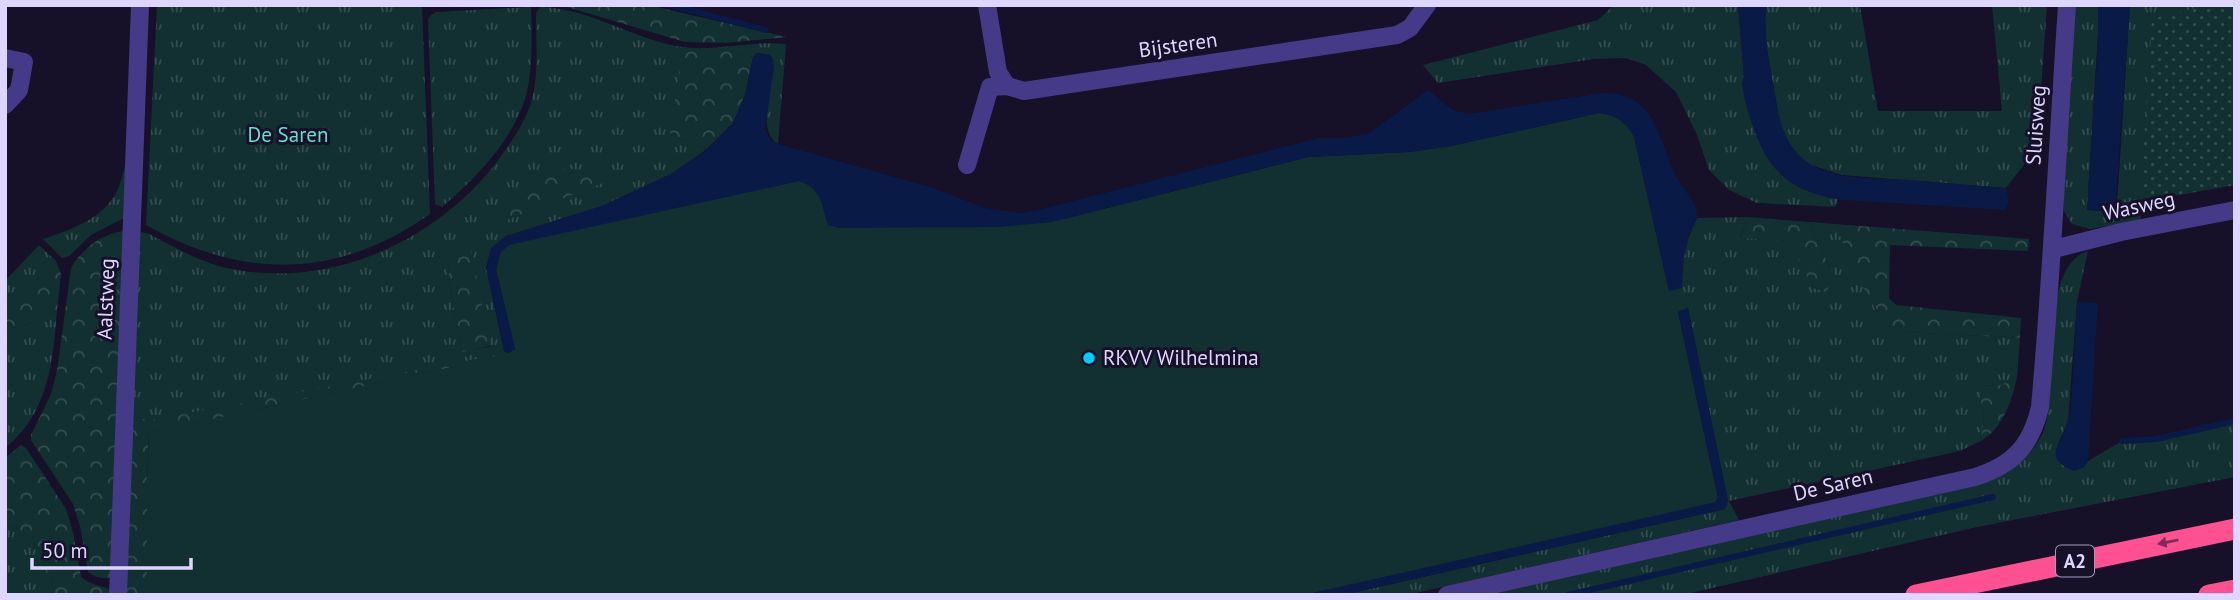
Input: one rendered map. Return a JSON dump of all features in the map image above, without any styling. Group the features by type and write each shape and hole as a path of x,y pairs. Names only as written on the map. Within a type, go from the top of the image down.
{"highway":[{"name":"A2","path":"1916,595 2235,529"},
{"path":"2209,595 2235,590"}],"street":[{"name":"Aalstweg","path":"118,595 140,5"},
{"path":"967,165 990,87 1007,86 998,72 987,5"},
{"name":"Bijsteren","path":"1007,86 1024,91 1397,35 1410,28 1427,5"},
{"name":"Sluisweg","path":"2054,249 2055,184 2067,5"},
{"path":"5,58 24,62 19,90 5,104"},
{"name":"Wasweg","path":"2054,249 2121,232 2235,210"},
{"name":"De Saren","path":"1447,595 1994,471 2019,451 2036,426 2054,249"}],"green space":[{"name":"De Saren","path":"157,5 422,5 430,214 395,235 360,251 325,261 290,264 254,263 218,256 182,243 146,225"},
{"path":"560,5 648,5 787,37 726,43 685,42"},
{"path":"1614,5 1738,5 1744,77 1742,84 1759,141 1784,177 1797,186 1838,199 1835,207 1757,203 1729,190 1709,170 1697,135 1676,92 1646,65 1626,58 1594,59 1438,83 1423,65 1598,20"},
{"path":"1767,5 1860,5 1878,111 2002,111 1992,5 2047,5 2037,148 2006,188 1842,175 1811,165 1799,157 1780,124 1767,49"},
{"path":"2075,5 2098,5 2099,16 2087,210 2115,212 2130,5 2207,5 2140,202 2141,220 2090,229 2072,224 2064,211"},
{"path":"2207,5 2235,5 2235,185 2140,202 2152,19"},
{"path":"531,7 529,78 519,115 502,144 480,171 442,207 435,204 428,20 436,12"},
{"name":"RKVV Wilhelmina","path":"540,7 577,13 647,38 682,47 786,44 778,144 767,128 772,78 770,55 757,53 753,57 725,50 670,135 707,149 671,174 602,206 506,236 486,267 504,351 508,353 818,192 1682,288 1685,252 1697,218 1748,217 1740,237 1790,241 1813,287 1833,274 1809,222 1835,224 1875,309 1903,332 2020,338 2017,377 2001,385 1979,386 1984,417 1981,441 1960,451 1729,501 1739,520 1407,595 1343,595 1725,509 1728,501 1688,308 1678,312 1304,595 567,468 147,595 149,433 471,363 150,420 130,416 135,235 141,232 149,234 192,256 225,268 274,273 310,271 346,264 381,252 414,235 444,215 472,190 496,163 522,124 532,99 536,78 536,13","holes":["589,172 622,175 485,228 540,175","448,266 490,346 490,347 462,351"]},
{"path":"682,50 725,50 753,57 745,95 733,123 707,149 670,135"},
{"name":"RKVV Wilhelmina","path":"1599,113 1620,120 1634,136 1669,291 1678,312 1718,498 1714,504 1304,595 147,595 149,433 511,352 515,349 496,270 500,253 509,244 799,181 816,192 828,224 951,228 1052,222 1308,157 1409,152 1451,146"},
{"path":"128,156 124,218 91,235 69,256 62,258 43,239 74,228 102,210 118,189"},
{"path":"547,166 624,175 483,229"},
{"path":"1748,217 1809,222 1833,274 1831,286 1825,292 1813,288 1789,241 1740,238"},
{"path":"1835,224 2029,239 2028,251 1890,245 1889,298 1896,305 2021,318 2020,338 1903,332 1891,325 1862,286"},
{"path":"124,231 112,577 102,578 88,572 81,530 73,504 31,440 31,435 51,394 57,371 71,268 93,243"},
{"path":"470,244 490,346 462,352 448,266"},
{"path":"39,245 56,261 5,311 5,281"},
{"path":"2088,251 2077,302 2068,421 2057,446 2083,468 2088,461 2122,441 2156,439 2235,421 2235,477 1977,527 1682,595 1486,595 1975,485 2005,473 2030,453 2044,430 2048,411 2056,304 2062,280 2072,262"},
{"path":"56,261 61,274 57,311 19,328 5,342 5,311"},
{"path":"57,311 46,386 31,419 5,448 5,342 19,328"},
{"path":"508,353 149,433 147,595 124,595 130,416 150,420"},
{"path":"2017,377 2001,421 1989,436 1981,441 1984,417 1978,386 2001,385"},
{"path":"21,445 26,448 66,509 81,577 113,591 113,595 55,595 44,562 32,541 16,528 5,526 5,458"},
{"path":"5,526 25,533 32,541 44,562 55,595 5,595"}],"water":[{"path":"1738,5 1767,5 1767,45 1779,115 1789,143 1802,158 1813,166 1839,175 2006,188 2009,200 2006,210 1845,200 1821,196 1790,182 1775,168 1764,152 1747,107 1743,88"},
{"path":"2098,5 2130,5 2115,212 2087,210"},
{"path":"757,53 770,55 773,59 765,129 771,140 933,188 985,208 1020,213 1319,138 1368,134 1428,90 1453,110 1468,114 1603,93 1621,95 1635,101 1654,121 1677,178 1696,211 1697,218 1685,248 1682,288 1669,291 1634,137 1620,120 1599,113 1451,146 1409,152 1308,157 1052,222 1000,227 837,228 828,225 816,192 799,181 509,245 500,253 496,270 515,349 508,353 504,351 486,267 491,248 506,236 602,206 671,174 707,150 733,123 745,95 753,57"},
{"path":"2077,302 2098,303 2088,461 2083,468 2074,471 2058,461 2056,450 2070,413"},
{"path":"1688,308 1728,501 1725,509 1343,595 1304,595 1716,502 1718,498 1678,312"}],"waterway":[{"path":"670,5 766,30"},
{"path":"2122,441 2156,439 2235,421"},
{"path":"1568,595 1993,497"}],"place":[{"name":"RKVV Wilhelmina","path":"1089,358"}]}
